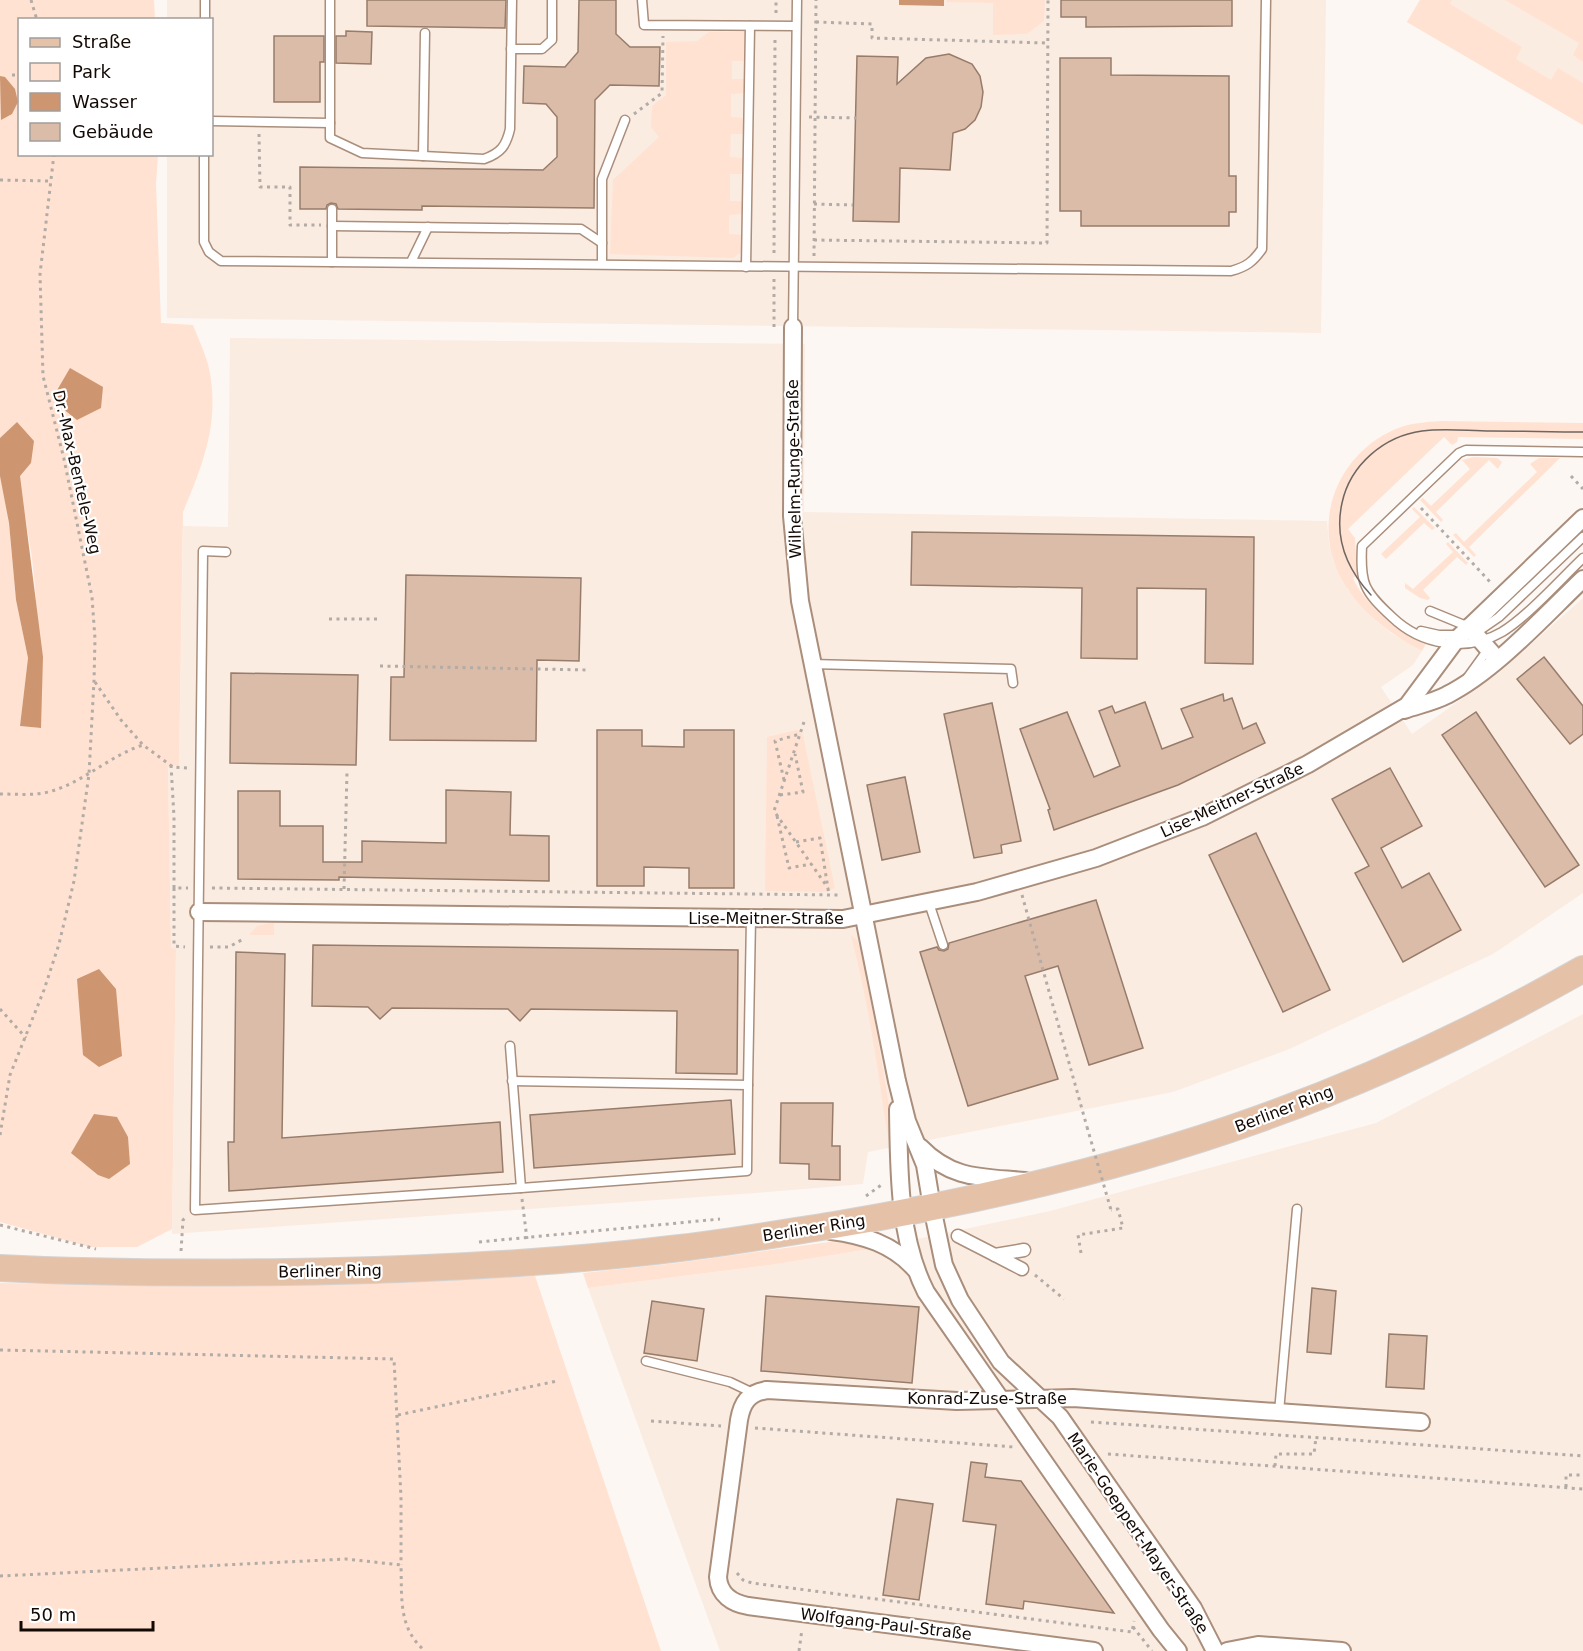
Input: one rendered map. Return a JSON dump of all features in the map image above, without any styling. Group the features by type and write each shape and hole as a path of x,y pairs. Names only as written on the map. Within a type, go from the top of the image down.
{"main road":[{"name":"Berliner Ring","path":"0,1268 185,1272 436,1268 685,1248 904,1213 1041,1183 1164,1151 1293,1107 1422,1052 1523,1003 1583,969"}],"street":[{"name":"Wilhelm-Runge-Straße","path":"793,327 792,516 800,601 897,1081 907,1120 925,1165 932,1207"},
{"name":"Lise-Meitner-Straße","path":"1400,711 1475,641 1583,518"},
{"name":"Lise-Meitner-Straße","path":"198,912 837,919 929,903 1018,882 1096,858 1202,817 1283,777 1400,711 1443,697 1461,687 1475,641 1583,579"},
{"name":"Wilhelm-Runge-Straße","path":"897,1081 900,1182 904,1213"},
{"name":"Wilhelm-Runge-Straße","path":"915,1142 938,1163 955,1172 1041,1183"},
{"name":"Marie-Goeppert-Mayer-Straße","path":"932,1207 944,1265 960,1300 1001,1362 1060,1417 1193,1608 1215,1651"},
{"name":"Marie-Goeppert-Mayer-Straße","path":"904,1213 917,1273 931,1301 1178,1651"},
{"path":"811,1228 851,1234 879,1242 902,1257 917,1273"},
{"path":"958,1236 1022,1269"},
{"path":"995,1256 1024,1250"},
{"name":"Konrad-Zuse-Straße","path":"753,1393 774,1390 945,1401 1073,1398 1421,1422"},
{"path":"738,1427 742,1407 753,1393"},
{"name":"Wolfgang-Paul-Straße","path":"738,1427 718,1583 726,1597 736,1603 748,1605 1094,1651"},
{"path":"1227,1651 1244,1646 1266,1645 1342,1651"}],"lane":[{"path":"205,0 205,18"},
{"path":"330,0 330,138 362,153 484,159 498,154 507,142 510,129 512,0"},
{"path":"511,49 542,49 552,40 552,0"},
{"path":"642,0 644,25 796,26"},
{"name":"Wilhelm-Runge-Straße","path":"793,327 796,0"},
{"path":"204,156 204,242 209,252 220,261 1231,271 1245,267 1254,261 1262,249 1266,0"},
{"path":"746,267 750,26"},
{"path":"423,156 425,33"},
{"path":"602,264 603,179 626,120"},
{"path":"213,121 330,123"},
{"path":"332,209 332,262"},
{"path":"332,226 581,229 602,243"},
{"path":"411,262 428,227"},
{"path":"1583,452 1462,451 1455,455 1362,546 1362,580 1368,592 1380,605 1401,621 1422,632 1475,641 1498,634 1517,620 1583,558"},
{"path":"1475,641 1583,537"},
{"path":"226,552 203,551 195,1210 747,1171 751,918"},
{"path":"1430,611 1475,641"},
{"path":"811,664 1011,669 1013,683"},
{"path":"929,903 943,945"},
{"path":"510,1046 521,1188"},
{"path":"512,1081 748,1085"},
{"path":"1279,1412 1297,1209"},
{"path":"646,1361 730,1382 753,1393"}],"path":[{"path":"31,0 36,18"},
{"path":"774,327 776,0"},
{"path":"814,267 816,0"},
{"path":"814,240 1047,243 1048,0"},
{"path":"816,22 872,24 872,38 1048,43"},
{"path":"626,120 662,93 663,25"},
{"path":"12,75 18,75"},
{"path":"815,117 856,118"},
{"path":"259,122 260,187 290,187 290,225 332,226"},
{"name":"Dr.-Max-Bentele-Weg","path":"0,1135 10,1075 44,990 62,934 74,881 89,774 95,639 92,597 43,376 40,274 54,156"},
{"path":"0,180 50,180"},
{"path":"814,204 853,205"},
{"path":"1571,476 1583,489"},
{"path":"1411,498 1495,587"},
{"path":"329,619 380,619"},
{"path":"380,666 589,670"},
{"path":"94,681 121,720 143,745 171,765 200,769"},
{"path":"804,722 774,811 789,868 811,864"},
{"path":"784,782 775,741 800,734"},
{"path":"0,794 50,792 89,774 129,749 143,745"},
{"path":"780,795 803,792 795,752"},
{"path":"171,765 174,808 174,946"},
{"path":"344,889 347,772"},
{"path":"776,814 828,888"},
{"path":"796,842 820,838 829,895"},
{"path":"1018,882 1111,1210 1118,1209 1123,1228 1078,1235 1081,1253"},
{"path":"174,888 838,895"},
{"path":"0,1008 26,1038"},
{"path":"862,1197 873,1192 881,1183"},
{"path":"521,1188 527,1239"},
{"path":"180,1253 183,1220 195,1210"},
{"path":"469,1243 729,1218"},
{"path":"0,1225 101,1250"},
{"path":"1035,1275 1064,1299"},
{"path":"0,1350 394,1359 401,1497 402,1603 409,1635 424,1650"},
{"path":"397,1415 557,1381"},
{"path":"651,1421 1034,1449"},
{"path":"1091,1422 1583,1456"},
{"path":"1275,1466 1276,1454 1314,1454 1316,1437"},
{"path":"1085,1453 1583,1489"},
{"path":"1566,1487 1566,1475 1583,1475"},
{"path":"0,1576 346,1559 401,1565"},
{"path":"736,1569 740,1578 752,1583 1131,1632"},
{"path":"799,1651 804,1613"},
{"path":"1133,1627 1152,1651"}],"shaded area":[{"path":"167,0 1326,0 1321,333 167,318 167,156 213,156 213,18 167,18"},
{"path":"1420,0 1583,0 1583,125 1407,22"},
{"path":"230,338 805,344 804,512 1327,521 1333,560 1348,590 1376,621 1391,633 1422,651 1413,665 1381,687 1412,734 1500,672 1583,598 1583,893 1493,954 1287,1050 1173,1092 868,1152 863,1184 172,1234 176,949 171,949 168,766 179,765 183,526 228,527"},
{"path":"1583,1014 1583,1651 720,1651 588,1288 770,1265 870,1249 1050,1211 1376,1123"}],"green space":[{"path":"0,0 154,0 155,18 18,18 18,156 158,156 156,184 161,323 193,325 208,364 212,384 211,422 204,458 183,512 179,765 168,767 171,948 176,949 172,1229 137,1247 90,1247 0,1222 0,466 9,523 16,600 28,658 20,726 40,728 34,579 19,476 31,463 17,422 0,438"},
{"path":"947,0 1045,0 1044,21 1027,34 993,35 993,3 947,2"},
{"path":"1420,0 1452,0 1450,4 1522,47 1516,59 1551,80 1558,68 1583,83 1583,125 1407,22"},
{"path":"1505,0 1583,0 1583,62 1573,55 1579,43"},
{"path":"709,32 746,32 749,61 732,61 732,79 744,79 744,93 731,94 731,117 744,118 743,134 731,134 730,157 743,158 743,174 730,174 730,201 742,201 742,214 729,215 729,234 746,235 743,251 733,258 610,254 613,180 659,137 651,127 652,106 666,95 666,42 697,41"},
{"path":"1441,421 1583,423 1583,439 1458,437 1457,442 1452,445 1444,437 1348,529 1355,538 1357,575 1353,578 1358,588 1384,617 1405,633 1426,644 1422,651 1385,628 1354,598 1339,574 1331,553 1328,531 1330,510 1336,490 1346,471 1359,454 1376,440 1396,429 1407,425"},
{"path":"1474,457 1497,458 1502,462 1498,469 1489,460 1436,512 1443,520 1441,522 1420,500 1423,498 1431,506 1470,469 1462,460"},
{"path":"1539,458 1560,458 1469,547 1476,555 1474,557 1453,535 1456,533 1464,542 1537,472 1530,464"},
{"path":"1414,507 1435,528 1432,530 1424,523 1386,559 1381,554 1420,517 1412,509"},
{"path":"1448,542 1468,563 1466,565 1457,557 1423,590 1430,598 1428,600 1420,598 1405,588 1405,583 1413,589 1453,552 1446,544"},
{"path":"797,730 803,735 835,888 826,892 765,891 767,737"},
{"path":"274,922 274,935 249,935 257,926"},
{"path":"851,935 857,940 863,959 876,1029 896,1147 896,1178 890,1177 891,1153 874,1046"},
{"path":"829,1242 850,1243 870,1249 770,1265 588,1288 583,1273 677,1263"},
{"path":"535,1276 661,1651 0,1651 0,1283 378,1284"}],"water":[{"path":"899,0 944,0 944,6 899,5"},
{"path":"0,76 5,77 15,89 18,102 12,114 1,120"},
{"path":"70,368 103,387 101,408 77,420 62,408 56,392"},
{"path":"17,422 34,441 31,463 20,476 43,657 41,728 20,726 28,658 16,600 9,523 0,476 0,438"},
{"path":"99,969 116,989 122,1056 99,1067 83,1055 77,979"},
{"path":"94,1114 117,1117 128,1137 130,1164 109,1179 98,1175 71,1153"}],"building":[{"path":"367,0 506,0 505,28 367,26"},
{"path":"579,0 616,0 616,34 630,47 660,47 659,86 610,85 595,100 594,208 422,206 422,210 338,209 336,204 331,203 326,209 300,209 300,167 543,170 557,157 557,117 546,104 523,103 524,66 565,67 578,52"},
{"path":"1061,0 1232,0 1232,26 1086,27 1086,17 1061,17"},
{"path":"346,31 372,32 371,64 336,63 336,36 346,36"},
{"path":"274,36 324,36 324,62 320,62 320,102 274,102"},
{"path":"949,54 972,64 980,76 983,92 981,107 975,120 965,129 953,133 950,170 900,168 899,222 853,221 857,56 898,57 897,84 926,58"},
{"path":"1060,58 1111,58 1111,75 1229,76 1229,176 1236,176 1236,212 1229,212 1229,226 1081,226 1081,211 1060,211"},
{"path":"912,532 1254,537 1253,664 1205,663 1206,589 1137,588 1137,659 1081,658 1082,588 911,585"},
{"path":"406,575 581,578 579,661 537,660 536,741 390,740 391,677 404,677"},
{"path":"1544,657 1583,706 1583,734 1570,744 1517,679"},
{"path":"231,673 358,675 356,765 230,763"},
{"path":"1223,694 1224,701 1232,698 1243,729 1256,723 1265,743 1178,785 1054,830 1048,810 1050,809 1020,729 1067,712 1094,777 1120,766 1099,711 1112,706 1115,713 1145,702 1162,749 1193,737 1181,709"},
{"path":"992,703 1021,841 1001,845 1002,853 974,858 944,714"},
{"path":"1476,712 1579,865 1545,887 1442,735"},
{"path":"597,730 642,730 642,746 684,747 684,730 734,730 734,888 689,888 689,868 644,867 644,886 597,886"},
{"path":"1390,768 1422,826 1381,848 1402,888 1429,873 1461,930 1403,962 1355,873 1369,866 1332,799"},
{"path":"905,777 920,852 882,860 867,785"},
{"path":"446,790 511,792 510,835 549,836 549,881 339,877 339,880 238,879 238,791 280,791 280,826 323,826 323,862 362,862 362,841 446,843"},
{"path":"1256,833 1330,990 1283,1012 1209,855"},
{"path":"1096,900 1143,1048 1089,1065 1058,966 1025,976 1058,1079 968,1106 920,952 937,947 944,951 948,949 949,943"},
{"path":"313,945 738,950 737,1074 676,1073 677,1011 531,1009 520,1021 508,1009 392,1008 380,1019 368,1007 312,1006"},
{"path":"236,952 285,954 282,1138 500,1122 503,1172 229,1191 228,1142 234,1142"},
{"path":"731,1100 735,1154 534,1168 530,1115"},
{"path":"781,1103 833,1103 832,1146 840,1146 840,1180 809,1179 809,1164 780,1163"},
{"path":"1312,1288 1336,1291 1331,1354 1307,1352"},
{"path":"766,1296 919,1307 912,1383 761,1371"},
{"path":"652,1301 704,1309 697,1361 644,1353"},
{"path":"1389,1334 1427,1336 1424,1389 1386,1387"},
{"path":"971,1462 987,1464 985,1477 1021,1481 1114,1613 1024,1601 1023,1609 986,1604 996,1525 963,1521"},
{"path":"897,1499 933,1504 919,1600 883,1595"}],"tram line":[{"path":"1371,595 1355,575 1344,553 1340,516 1346,489 1353,476 1361,465 1382,446 1408,434 1422,431 1583,432"}]}
